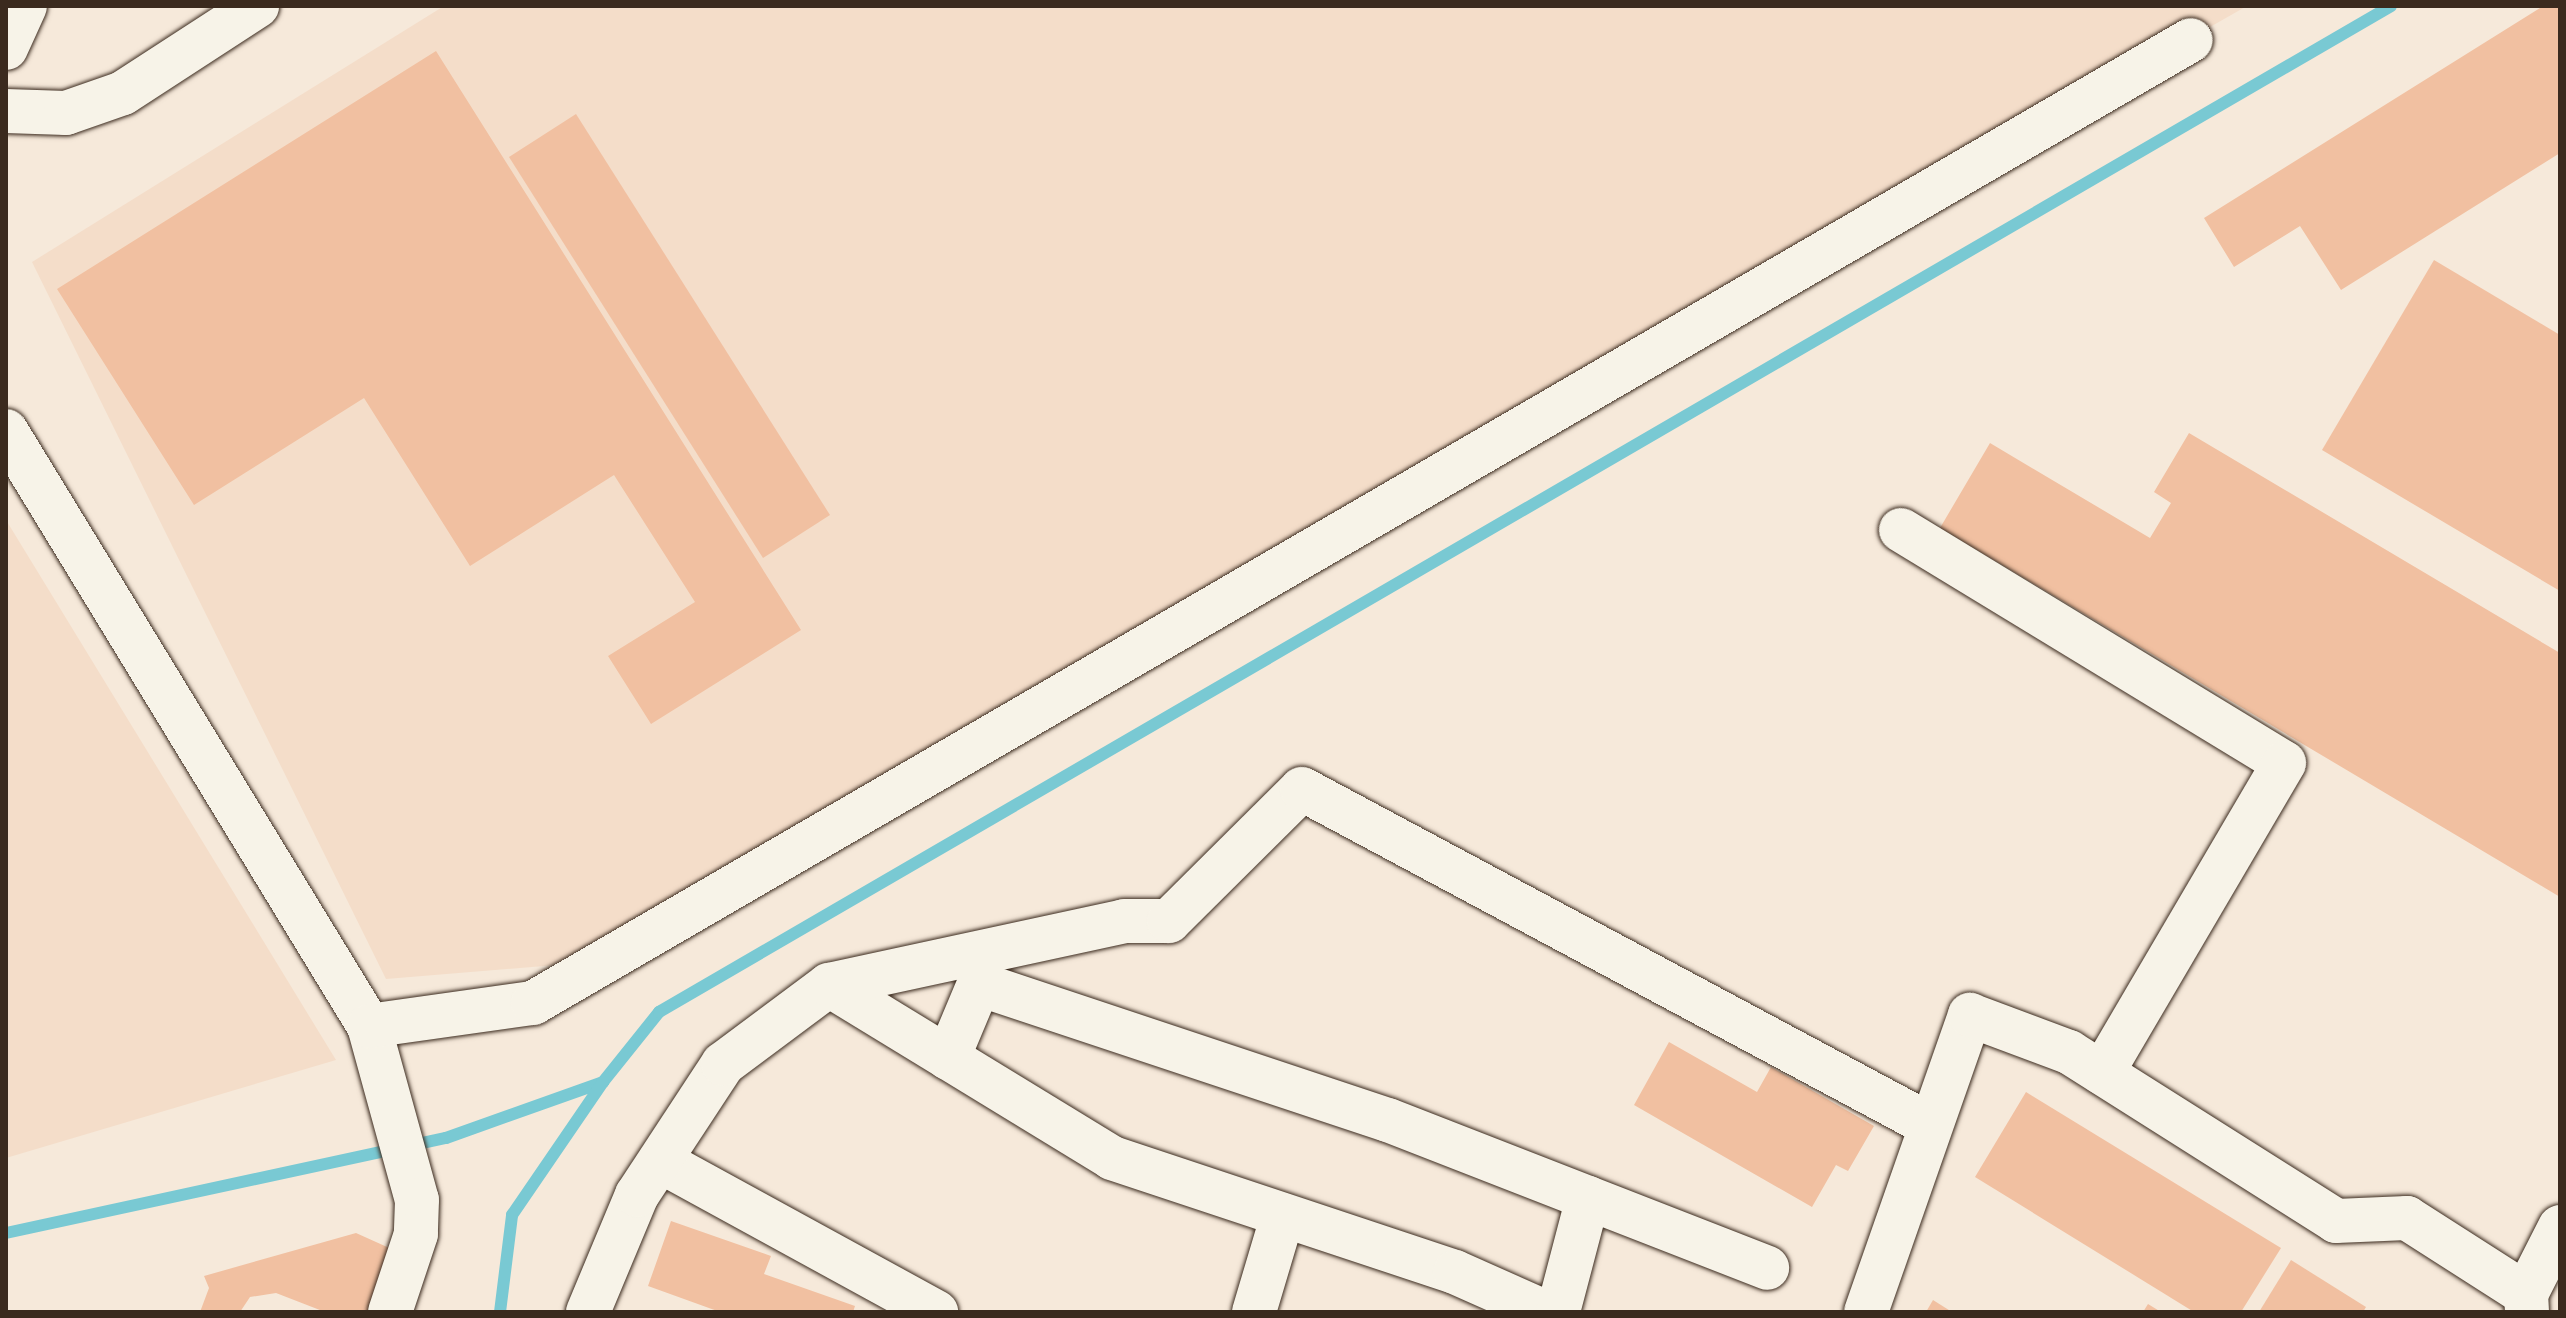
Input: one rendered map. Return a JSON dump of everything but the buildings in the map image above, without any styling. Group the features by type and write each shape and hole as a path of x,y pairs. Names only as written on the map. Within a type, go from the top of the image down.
{"street":[{"path":"6,48 25,6"},
{"path":"6,111 66,113 123,93 257,6"},
{"path":"369,1026 533,1003 2191,40"},
{"path":"6,431 369,1026 379,1076 417,1200 416,1234 390,1312"},
{"path":"1901,530 2284,763 2102,1073"},
{"path":"588,1312 637,1195 723,1064 829,985 1124,921 1169,921 1248,838 1302,789 1930,1125"},
{"path":"948,1058 979,984 1388,1120 1767,1268"},
{"path":"829,985 1112,1158 1455,1272 1545,1312"},
{"path":"1866,1312 1970,1015 2102,1073 2336,1221 2407,1218 2526,1303 2560,1227"},
{"path":"660,1161 936,1312"},
{"path":"1558,1312 1588,1198"},
{"path":"1254,1312 1283,1215"}],"shaded area":[{"path":"444,6 2247,6 556,965 386,979 32,262"},
{"path":"6,520 336,1060 6,1158"}],"waterway":[{"path":"6,1233 446,1138 603,1082 659,1012 2391,6"},
{"path":"500,1312 512,1215 603,1082"}]}
